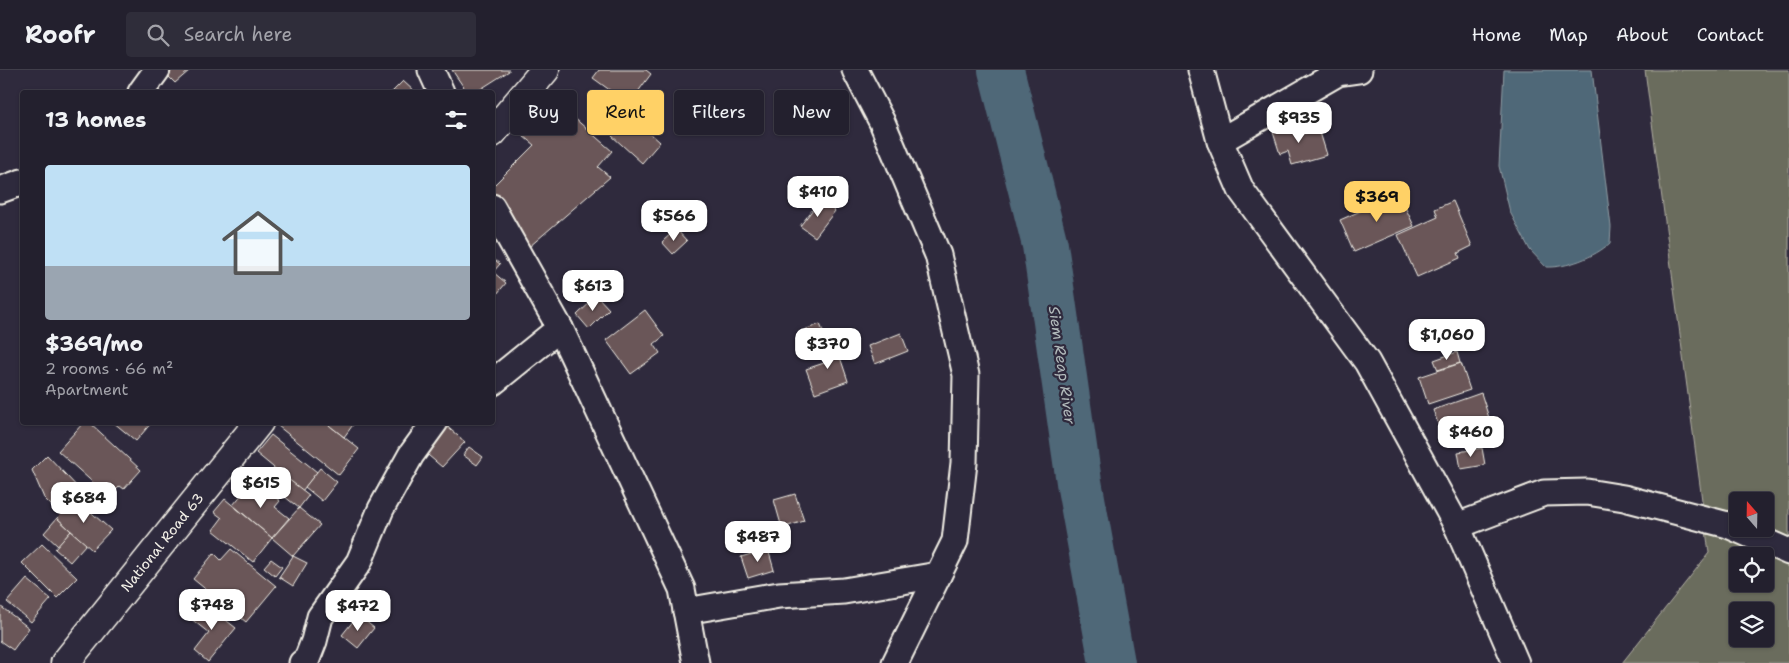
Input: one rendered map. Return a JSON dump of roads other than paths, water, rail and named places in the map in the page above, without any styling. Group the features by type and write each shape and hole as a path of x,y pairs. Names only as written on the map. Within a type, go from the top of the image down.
{"street":[{"path":"142,90 157,70"},
{"path":"432,70 440,90"},
{"path":"495,130 545,70"},
{"path":"855,70 882,122 938,254 966,375 964,463 955,541 895,663"},
{"path":"1201,70 1220,141 1241,190 1367,362 1457,526 1516,663"},
{"path":"1220,141 1338,73 1358,70"},
{"path":"0,190 20,183"},
{"path":"495,212 560,328 682,589 696,663"},
{"path":"495,381 560,328"},
{"name":"National Road 63","path":"65,663 257,425"},
{"path":"302,663 307,659 320,617 359,562 381,509 411,455 433,425"},
{"path":"1457,526 1544,493 1587,492 1624,498 1728,525 1789,552"},
{"path":"686,611 779,595 844,591 938,575"}],"water":[{"path":"1504,70 1592,70 1611,227 1610,243 1596,253 1571,264 1546,267 1530,250 1510,212 1499,166"}],"waterway":[{"name":"Siem Reap River","path":"1001,70 1045,245 1079,482 1112,663"}]}
